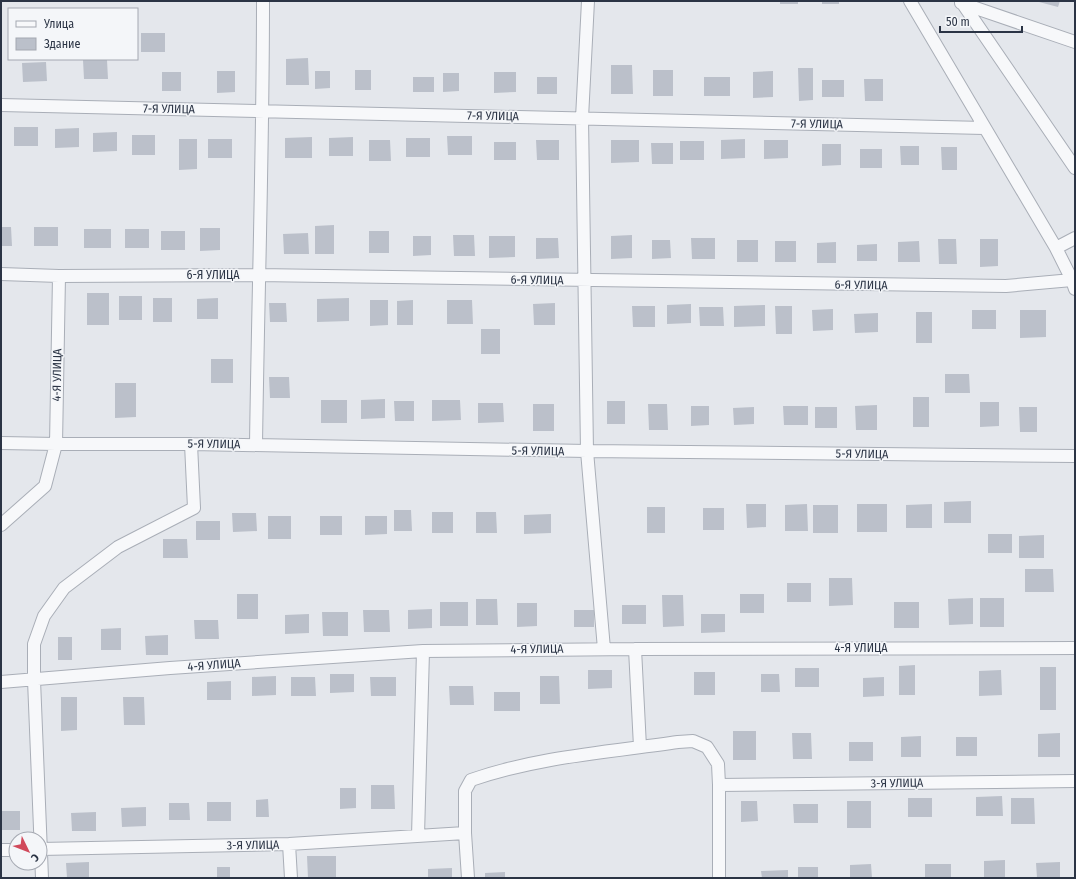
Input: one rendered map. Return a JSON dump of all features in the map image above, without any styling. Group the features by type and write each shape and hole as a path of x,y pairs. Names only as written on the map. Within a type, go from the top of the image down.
{"street":[{"path":"256,445 258,275 263,111 263,1"},
{"path":"588,1 582,118 587,452 604,649"},
{"path":"910,1 1056,248 1073,284"},
{"path":"959,2 1075,42"},
{"path":"959,2 1075,168"},
{"name":"7-Я УЛИЦА","path":"1,105 984,128"},
{"path":"1056,248 1075,238"},
{"name":"6-Я УЛИЦА","path":"1,274 59,276 258,275 1006,286 1073,284"},
{"name":"4-Я УЛИЦА","path":"1,525 46,486 56,444 59,276"},
{"name":"5-Я УЛИЦА","path":"1,443 191,444 587,452 1075,456"},
{"path":"39,831 34,644 44,616 64,588 118,547 194,508 191,444"},
{"path":"635,648 640,747"},
{"name":"4-Я УЛИЦА","path":"1,682 423,650 635,648 1075,648"},
{"path":"418,836 423,650"},
{"path":"468,878 465,833 466,791 471,780 491,773 541,762 640,747 693,741 707,747 718,764 720,785 719,878"},
{"name":"3-Я УЛИЦА","path":"720,785 1075,781"},
{"name":"3-Я УЛИЦА","path":"48,849 289,844 465,833"},
{"path":"289,844 291,878"}],"building":[{"path":"780,1 798,1 798,4 780,4"},
{"path":"822,1 839,1 839,4 822,4"},
{"path":"1060,1 1058,7 1039,2"},
{"path":"141,33 165,33 165,52 141,52"},
{"path":"308,58 309,85 286,85 286,59"},
{"path":"83,60 107,60 108,79 84,79"},
{"path":"46,62 47,81 23,82 22,63"},
{"path":"611,65 632,65 633,94 611,94"},
{"path":"798,68 813,68 813,100 799,101"},
{"path":"355,70 371,70 371,90 355,90"},
{"path":"653,70 673,70 673,96 653,96"},
{"path":"217,71 235,71 235,92 217,93"},
{"path":"315,71 330,71 330,88 315,89"},
{"path":"773,71 773,97 753,98 753,72"},
{"path":"162,72 181,72 181,91 162,91"},
{"path":"494,72 516,72 516,92 494,93"},
{"path":"443,73 459,73 459,91 443,92"},
{"path":"413,77 434,77 434,92 413,92"},
{"path":"537,77 557,77 557,94 537,94"},
{"path":"704,77 730,77 730,96 704,96"},
{"path":"864,79 883,79 883,101 865,101"},
{"path":"822,80 844,80 844,97 822,97"},
{"path":"14,127 38,127 38,146 14,146"},
{"path":"79,128 79,147 55,148 55,129"},
{"path":"117,132 117,151 93,152 93,133"},
{"path":"132,135 155,135 155,155 132,155"},
{"path":"447,136 472,136 472,155 448,155"},
{"path":"312,137 312,158 285,158 285,138"},
{"path":"353,137 353,156 329,156 329,138"},
{"path":"406,138 430,138 430,157 406,157"},
{"path":"179,139 197,139 197,169 179,170"},
{"path":"208,139 232,139 232,158 208,158"},
{"path":"745,139 745,158 721,159 721,140"},
{"path":"369,140 390,140 391,161 369,161"},
{"path":"536,140 559,140 559,160 537,160"},
{"path":"611,140 639,140 639,162 611,163"},
{"path":"764,140 788,140 788,158 764,159"},
{"path":"680,141 704,141 704,160 680,160"},
{"path":"494,142 516,142 516,160 494,160"},
{"path":"651,143 673,143 673,164 652,164"},
{"path":"822,144 841,144 841,165 822,166"},
{"path":"900,146 919,146 919,165 901,165"},
{"path":"941,147 957,147 957,170 942,170"},
{"path":"860,149 882,149 882,168 860,168"},
{"path":"334,225 334,254 315,254 315,226"},
{"path":"1,227 11,227 12,246 1,246"},
{"path":"34,227 58,227 58,246 34,246"},
{"path":"200,228 220,228 220,250 200,251"},
{"path":"84,229 111,229 111,248 84,248"},
{"path":"125,229 149,229 149,248 125,248"},
{"path":"161,231 185,231 185,250 161,250"},
{"path":"369,231 389,231 389,253 369,253"},
{"path":"308,233 309,254 284,254 283,234"},
{"path":"453,235 474,235 475,256 454,256"},
{"path":"632,235 632,258 611,259 611,236"},
{"path":"413,236 431,236 431,255 413,256"},
{"path":"489,236 515,236 515,257 489,258"},
{"path":"536,238 558,238 559,258 536,259"},
{"path":"691,238 715,238 715,259 692,259"},
{"path":"938,239 956,239 957,264 939,264"},
{"path":"980,239 998,239 998,266 980,267"},
{"path":"652,240 670,240 671,258 652,259"},
{"path":"737,240 758,240 758,262 737,262"},
{"path":"775,241 796,241 796,262 775,262"},
{"path":"919,241 920,262 898,262 898,242"},
{"path":"836,242 836,263 817,263 817,243"},
{"path":"877,244 877,261 857,261 857,245"},
{"path":"87,293 109,293 109,325 87,325"},
{"path":"119,296 142,296 142,320 119,320"},
{"path":"153,298 172,298 172,322 153,322"},
{"path":"218,298 218,319 197,319 197,299"},
{"path":"349,298 349,321 317,322 317,299"},
{"path":"370,300 388,300 388,325 370,326"},
{"path":"413,300 413,325 397,325 397,301"},
{"path":"447,300 472,300 473,324 447,324"},
{"path":"269,303 286,303 287,322 270,322"},
{"path":"555,303 555,325 534,325 533,304"},
{"path":"691,304 691,323 667,324 667,305"},
{"path":"765,305 765,326 734,327 734,306"},
{"path":"632,306 655,306 655,327 633,327"},
{"path":"775,306 792,306 792,334 776,334"},
{"path":"699,307 723,307 724,326 700,326"},
{"path":"833,309 833,330 813,331 812,310"},
{"path":"972,310 996,310 996,329 972,329"},
{"path":"1020,310 1046,310 1046,337 1020,338"},
{"path":"916,312 932,312 932,343 916,343"},
{"path":"878,313 878,332 855,333 854,314"},
{"path":"481,329 500,329 500,354 481,354"},
{"path":"211,359 233,359 233,383 211,383"},
{"path":"945,374 969,374 970,393 945,393"},
{"path":"269,377 289,377 290,398 270,398"},
{"path":"115,383 136,383 136,417 115,418"},
{"path":"913,397 929,397 929,427 913,427"},
{"path":"385,399 385,418 361,419 361,400"},
{"path":"321,400 347,400 347,423 321,423"},
{"path":"432,400 460,400 461,420 432,421"},
{"path":"394,401 414,401 414,421 395,421"},
{"path":"607,401 625,401 625,424 607,424"},
{"path":"980,402 999,402 999,426 980,427"},
{"path":"478,403 503,403 504,422 478,423"},
{"path":"533,404 554,404 554,431 533,431"},
{"path":"648,404 667,404 668,430 649,430"},
{"path":"877,405 877,430 856,430 855,406"},
{"path":"691,406 709,406 709,425 691,426"},
{"path":"783,406 808,406 808,425 784,425"},
{"path":"754,407 754,424 734,425 733,408"},
{"path":"815,407 837,407 837,428 815,428"},
{"path":"1019,407 1037,407 1037,432 1020,432"},
{"path":"971,501 971,523 944,523 944,502"},
{"path":"746,504 766,504 766,527 747,528"},
{"path":"807,504 808,531 785,531 785,505"},
{"path":"857,504 887,504 887,532 857,532"},
{"path":"932,504 932,528 906,528 906,505"},
{"path":"813,505 838,505 838,533 813,533"},
{"path":"647,507 665,507 665,533 647,533"},
{"path":"703,508 724,508 724,530 703,530"},
{"path":"394,510 411,510 412,531 394,531"},
{"path":"432,512 453,512 453,533 432,533"},
{"path":"476,512 496,512 497,533 476,533"},
{"path":"232,513 256,513 257,531 233,532"},
{"path":"551,514 551,533 524,534 524,515"},
{"path":"268,516 291,516 291,539 268,539"},
{"path":"320,516 342,516 342,535 320,535"},
{"path":"365,516 387,516 387,534 365,535"},
{"path":"196,521 220,521 220,540 196,540"},
{"path":"988,534 1012,534 1012,553 988,553"},
{"path":"1044,535 1044,558 1019,558 1019,536"},
{"path":"163,539 187,539 188,558 163,558"},
{"path":"1025,569 1053,569 1054,592 1025,592"},
{"path":"829,578 852,578 853,605 829,606"},
{"path":"787,583 811,583 811,602 787,602"},
{"path":"237,594 258,594 258,619 237,619"},
{"path":"740,594 764,594 764,613 740,613"},
{"path":"662,595 683,595 684,626 663,627"},
{"path":"973,598 973,624 949,625 948,599"},
{"path":"980,598 1004,598 1004,627 980,627"},
{"path":"476,599 497,599 498,625 476,625"},
{"path":"440,602 468,602 468,626 440,626"},
{"path":"894,602 919,602 919,628 894,628"},
{"path":"517,603 537,603 537,626 517,627"},
{"path":"622,605 646,605 646,624 622,624"},
{"path":"432,609 432,628 408,629 408,610"},
{"path":"363,610 389,610 390,632 364,632"},
{"path":"574,610 594,610 594,627 574,627"},
{"path":"322,612 348,612 348,636 323,636"},
{"path":"309,614 309,633 285,634 285,615"},
{"path":"701,614 725,614 725,632 701,633"},
{"path":"194,620 218,620 219,639 195,639"},
{"path":"121,628 121,650 101,650 101,629"},
{"path":"168,635 168,655 146,655 145,636"},
{"path":"58,637 72,637 72,660 58,660"},
{"path":"915,665 915,695 899,695 899,666"},
{"path":"1040,667 1056,667 1056,710 1040,710"},
{"path":"795,668 819,668 819,687 795,687"},
{"path":"588,670 612,670 612,688 588,689"},
{"path":"1001,670 1002,695 979,696 979,671"},
{"path":"694,672 715,672 715,695 694,695"},
{"path":"330,674 354,674 354,692 330,693"},
{"path":"761,674 779,674 780,692 761,692"},
{"path":"276,676 276,695 252,696 252,677"},
{"path":"540,676 559,676 560,704 540,704"},
{"path":"291,677 315,677 316,696 291,696"},
{"path":"370,677 396,677 396,696 371,696"},
{"path":"884,677 884,696 863,697 863,678"},
{"path":"231,681 231,700 207,700 207,682"},
{"path":"449,686 473,686 474,705 450,705"},
{"path":"494,692 520,692 520,711 494,711"},
{"path":"61,697 77,697 77,730 61,731"},
{"path":"123,697 144,697 145,725 124,725"},
{"path":"733,731 756,731 756,760 733,760"},
{"path":"792,733 811,733 812,759 793,759"},
{"path":"1060,733 1060,757 1038,757 1038,734"},
{"path":"921,736 921,757 901,757 901,737"},
{"path":"956,737 977,737 977,756 956,756"},
{"path":"849,742 873,742 873,761 849,761"},
{"path":"371,785 394,785 395,809 371,809"},
{"path":"340,788 356,788 356,808 340,809"},
{"path":"1002,796 1003,816 976,816 976,797"},
{"path":"908,798 932,798 932,817 908,817"},
{"path":"1011,798 1034,798 1035,824 1011,824"},
{"path":"268,799 269,817 256,817 256,800"},
{"path":"741,801 757,801 758,821 741,822"},
{"path":"847,801 871,801 871,828 847,828"},
{"path":"207,802 231,802 231,821 207,821"},
{"path":"169,803 189,803 190,820 169,820"},
{"path":"793,804 818,804 818,823 794,823"},
{"path":"146,807 146,826 122,827 121,808"},
{"path":"1,811 20,811 20,830 1,830"},
{"path":"96,812 96,831 72,831 71,813"},
{"path":"307,856 336,856 336,878 308,878"},
{"path":"1005,860 1005,878 984,878 984,861"},
{"path":"89,862 89,878 67,878 66,863"},
{"path":"1060,862 1060,878 1037,878 1036,863"},
{"path":"871,864 872,878 850,878 850,865"},
{"path":"925,864 951,864 951,878 925,878"},
{"path":"217,867 230,867 230,878 217,878"},
{"path":"798,867 818,867 818,878 798,878"},
{"path":"452,868 452,878 428,878 428,869"},
{"path":"788,870 788,878 762,878 761,871"},
{"path":"505,872 505,878 485,878 485,873"}]}
